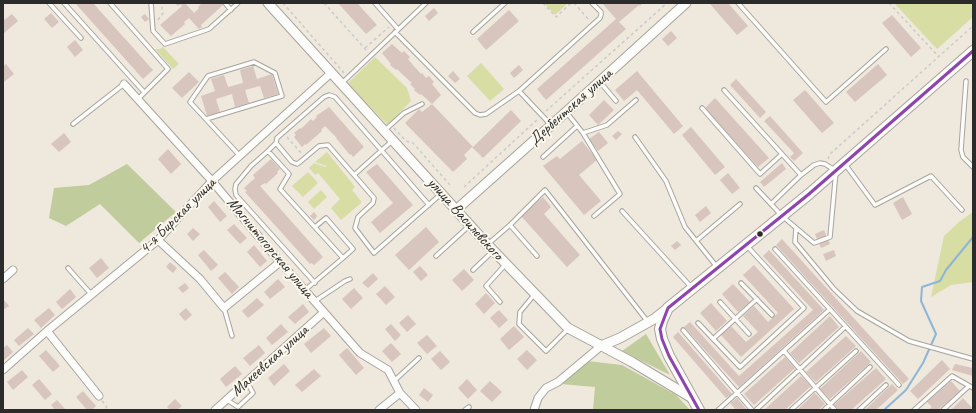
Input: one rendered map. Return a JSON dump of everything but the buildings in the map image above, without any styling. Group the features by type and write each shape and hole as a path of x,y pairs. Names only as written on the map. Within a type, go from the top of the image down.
{"main road":[{"path":"699,410 669,356 662,339 660,329 668,308 836,171 973,51"}],"street":[{"name":"улица Василевского","path":"268,3 332,73 345,80 388,128 393,140 470,226 568,328 632,362 692,398"},
{"name":"Дербентская улица","path":"456,210 685,3"},
{"name":"4-я Бирская улица","path":"3,370 47,331 158,240 212,181 332,73"},
{"name":"Магнитогорская улица","path":"124,84 212,181 280,262 360,353 388,370 400,393 416,410"},
{"path":"158,240 200,279 224,308 280,262"},
{"path":"3,279 13,270"},
{"path":"534,410 538,398 546,388 558,382 601,346 620,338 648,322 668,308"},
{"name":"Макеевская улица","path":"215,410 324,312"},
{"path":"47,331 99,396"},
{"path":"380,410 400,393"}],"lane":[{"path":"49,3 81,38"},
{"path":"64,3 144,92"},
{"path":"110,3 168,68 138,99"},
{"path":"151,3 153,31 165,44 209,29 238,3"},
{"path":"225,3 231,10"},
{"path":"375,3 393,23 397,30 475,113 480,115 486,114 519,91 600,18 600,12 592,3"},
{"path":"345,80 426,3"},
{"path":"473,32 505,3"},
{"path":"738,3 826,102 886,49"},
{"path":"206,120 282,96 275,73 254,62 208,76 190,102 206,120 240,156"},
{"path":"600,81 616,100"},
{"path":"966,81 961,150 963,157 973,167"},
{"path":"73,124 124,84"},
{"path":"724,90 801,175"},
{"path":"519,91 551,125"},
{"path":"315,283 236,195 235,189 236,184 251,166 276,143 277,138 324,97 329,95 335,97 429,205"},
{"path":"583,134 607,125 636,100"},
{"path":"388,128 404,113 422,104"},
{"path":"702,108 760,174 782,154"},
{"path":"566,112 583,134 620,194 594,216"},
{"path":"543,157 577,126"},
{"path":"635,137 666,181 685,227 718,268"},
{"path":"354,174 393,140"},
{"path":"276,143 292,162 296,164 319,146 328,145 354,174 374,198 373,203 358,217 355,228 374,253 442,194"},
{"path":"268,151 289,174 280,189 343,258"},
{"path":"756,188 782,216 814,244 830,237 836,171 825,164 820,163 814,165 801,175 771,204"},
{"path":"845,163 875,205 931,176 962,210"},
{"path":"473,270 510,225 545,190 648,322"},
{"path":"696,241 740,204"},
{"path":"622,211 693,288"},
{"path":"306,290 353,249 326,218 315,227"},
{"path":"510,225 537,256"},
{"path":"436,256 470,226"},
{"path":"796,228 795,242 834,290 857,311 909,341 973,359"},
{"path":"698,323 740,367 804,308 746,245"},
{"path":"775,249 899,385"},
{"path":"500,302 486,286 506,264"},
{"path":"68,268 91,295"},
{"path":"315,301 350,279"},
{"path":"741,283 772,315"},
{"path":"535,294 520,312 519,324 546,351 568,328"},
{"path":"714,339 757,299"},
{"path":"720,302 749,334"},
{"path":"224,308 232,336"},
{"path":"718,410 829,310"},
{"path":"756,410 845,327"},
{"path":"683,330 752,410"},
{"path":"790,410 856,350"},
{"path":"784,351 835,410"},
{"path":"394,381 419,358"},
{"path":"824,410 870,367"},
{"path":"914,410 952,376 971,387 944,410"},
{"path":"227,400 238,407 253,392 246,382"},
{"path":"859,410 886,385"},
{"path":"465,410 469,407"}],"path":[{"path":"153,29 163,13 161,3"},
{"path":"283,3 345,80"},
{"path":"324,3 371,55"},
{"path":"543,3 556,17 571,3"},
{"path":"574,3 593,24"},
{"path":"464,187 666,3"},
{"path":"889,3 939,57"},
{"path":"365,48 393,23"},
{"path":"825,164 830,154 973,26"},
{"path":"388,128 406,141 413,143 450,184"},
{"path":"283,132 305,158"},
{"path":"99,396 106,405 106,410"}],"green space":[{"path":"544,3 566,3 567,4 555,15"},
{"path":"894,3 973,3 973,17 937,49"},
{"path":"163,47 179,64 173,69 155,49 160,49"},
{"path":"375,57 407,88 411,101 388,125 347,84"},
{"path":"481,63 504,89 490,101 467,76"},
{"path":"327,152 355,187 352,190 361,201 361,203 341,220 331,208 340,199 318,173 315,175 309,168 314,163 325,167 327,166 315,162"},
{"path":"127,164 176,212 139,243 100,204 66,226 49,218 54,188 89,185"},
{"path":"308,172 318,183 303,197 292,186"},
{"path":"321,190 327,197 314,209 308,202"},
{"path":"973,212 973,282 951,285 931,297 944,236 959,222"},
{"path":"646,334 670,375 622,351"},
{"path":"587,361 622,365 676,395 690,410 593,410 595,387 561,384"}],"waterway":[{"path":"884,410 906,390 923,363 936,334 921,301 922,287 940,281 946,270 973,237"}],"transit line":[{"path":"699,410 669,356 662,339 660,329 668,308 809,194 973,51"}]}
